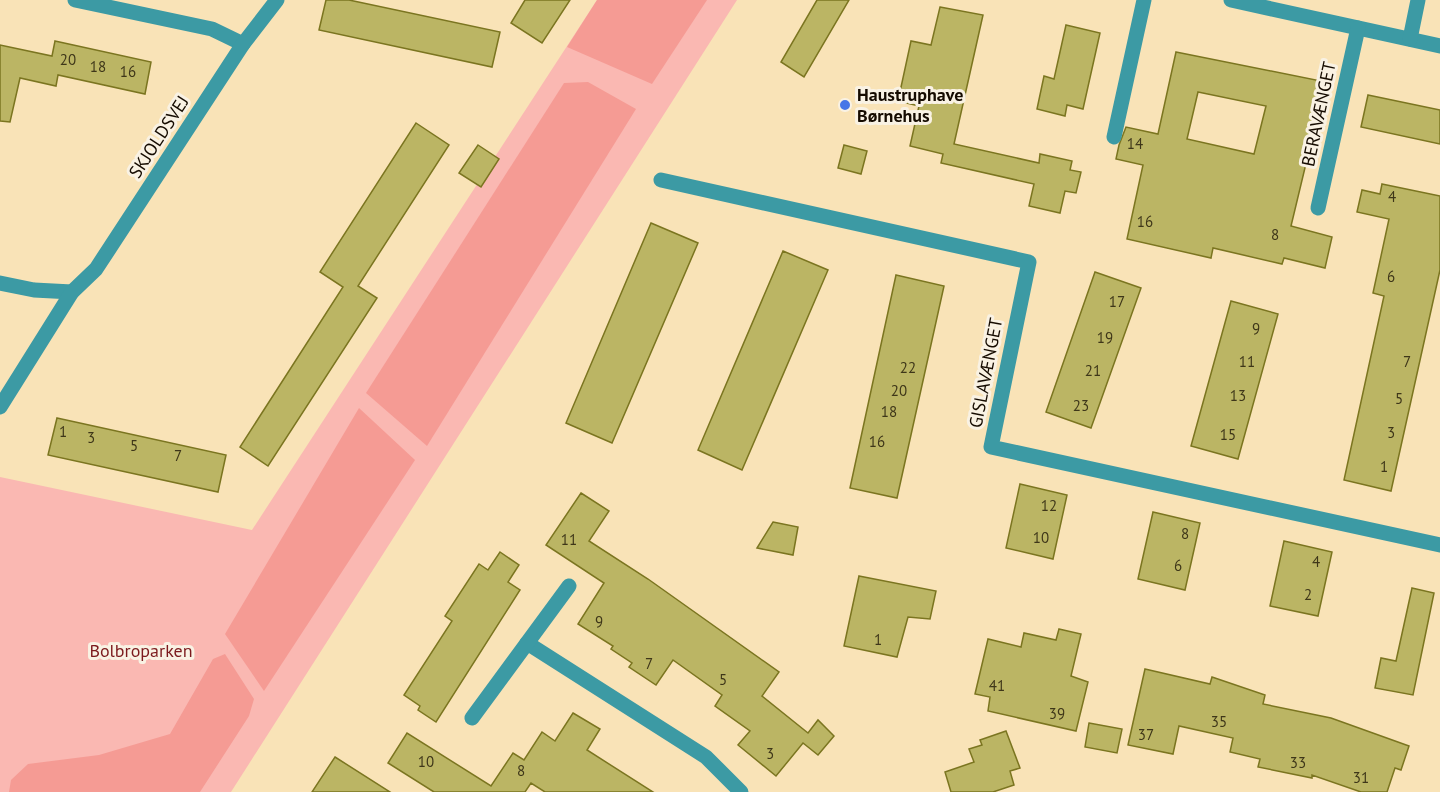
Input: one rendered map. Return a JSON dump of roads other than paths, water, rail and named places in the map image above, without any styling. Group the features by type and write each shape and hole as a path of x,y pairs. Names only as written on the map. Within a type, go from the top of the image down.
{"street":[{"path":"75,0 212,29 243,44"},
{"name":"SKJOLDSVEJ","path":"0,407 72,292 96,268 243,44 277,0"},
{"path":"1114,137 1144,0"},
{"path":"1231,0 1440,46"},
{"path":"1410,39 1418,0"},
{"name":"BERAVÆNGET","path":"1318,208 1358,28"},
{"name":"GISLAVÆNGET","path":"661,180 1029,262 991,447 1440,545"},
{"path":"0,283 34,290 72,292"},
{"path":"472,718 569,586"},
{"path":"527,643 706,757 741,792"}],"place":[{"name":"Haustruphave Børnehus","path":"845,105"}],"park label":[{"name":"Bolbroparken","path":"141,651"}]}
